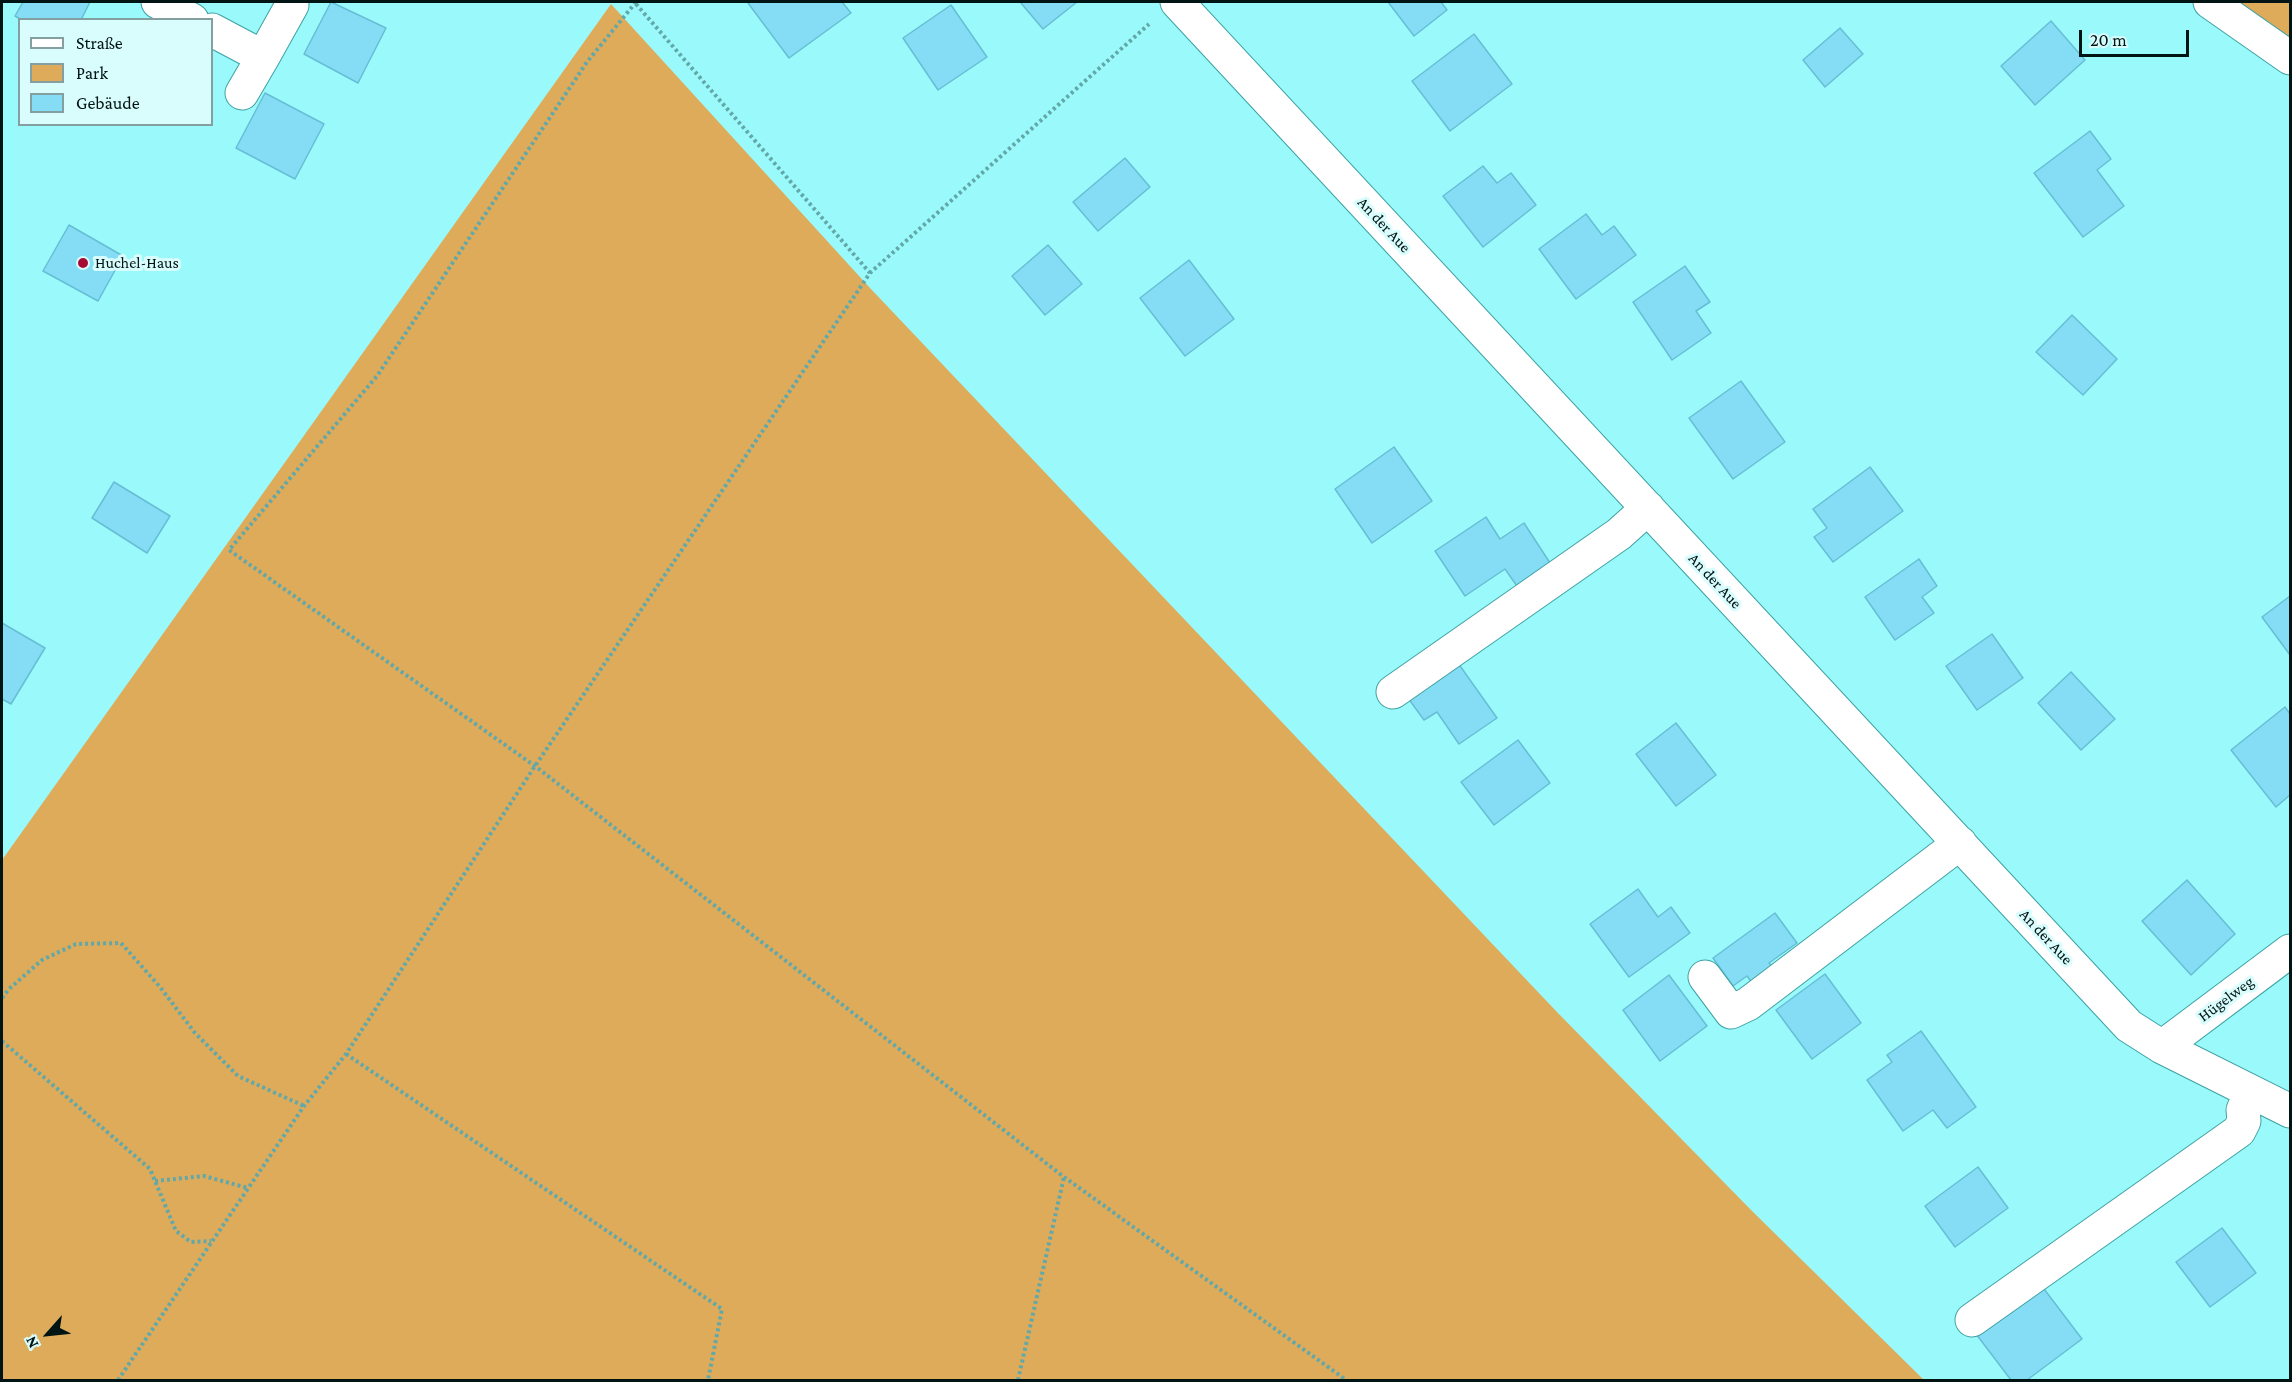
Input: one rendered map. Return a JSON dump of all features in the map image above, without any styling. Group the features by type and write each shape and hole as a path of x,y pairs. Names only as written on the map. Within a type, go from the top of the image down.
{"street":[{"path":"158,2 188,18"},
{"path":"2210,2 2290,58"},
{"path":"242,93 292,5"},
{"name":"An der Aue","path":"1167,9 1648,508 2129,1026 2162,1047 2290,1111"},
{"path":"213,31 263,57"},
{"path":"1393,692 1619,534 1648,508"},
{"path":"1705,977 1731,1012 1748,1004 1959,843"},
{"name":"Hügelweg","path":"2162,1047 2290,951"},
{"path":"1972,1320 2239,1131 2244,1121 2243,1110 2251,1092"}],"path":[{"path":"870,273 636,3 586,62 377,376 229,550 535,766 1064,1177 1346,1380"},
{"path":"118,1380 304,1106 346,1054 535,766 870,273 1167,9"},
{"path":"2,999 9,989 42,960 76,944 120,943 160,987 195,1033 238,1076 304,1106"},
{"path":"2,1041 150,1169 176,1231 190,1242 211,1241"},
{"path":"346,1054 722,1309 708,1380"},
{"path":"155,1181 204,1176 248,1188"},
{"path":"1018,1380 1064,1177"}],"green space":[{"path":"2210,2 2290,2 2290,57"},
{"path":"611,4 870,288 1556,1011 1752,1211 1924,1380 2,1380 2,860"}],"building":[{"path":"23,2 90,2 82,18 18,18 15,16"},
{"path":"331,2 386,28 358,83 304,54"},
{"path":"842,2 851,13 789,58 748,3"},
{"path":"1020,2 1077,2 1043,29"},
{"path":"1388,2 1441,2 1447,10 1414,36"},
{"path":"951,5 987,57 938,90 903,38"},
{"path":"2051,21 2085,60 2035,105 2001,66"},
{"path":"1840,28 1863,54 1825,87 1803,60"},
{"path":"1474,34 1512,84 1450,131 1412,81"},
{"path":"265,93 324,124 295,179 236,148"},
{"path":"2090,131 2111,159 2097,170 2124,206 2083,237 2034,173"},
{"path":"1125,158 1150,187 1098,231 1073,202"},
{"path":"1483,166 1497,183 1511,173 1536,205 1483,247 1443,196"},
{"path":"1586,214 1602,235 1614,226 1636,255 1576,299 1539,249"},
{"name":"Huchel-Haus","path":"69,225 123,256 98,301 43,271"},
{"path":"1048,245 1082,284 1045,315 1012,276"},
{"path":"1189,260 1234,319 1185,356 1140,298"},
{"path":"1685,266 1710,302 1696,311 1711,333 1672,360 1633,302"},
{"path":"2072,315 2117,359 2083,395 2036,352"},
{"path":"1741,381 1785,442 1733,479 1689,418"},
{"path":"1394,447 1432,501 1372,543 1335,489"},
{"path":"1870,467 1903,511 1833,562 1814,537 1827,528 1813,509"},
{"path":"114,482 170,516 147,553 92,518"},
{"path":"1486,517 1500,539 1524,523 1552,566 1519,589 1505,569 1465,596 1435,551"},
{"path":"1919,559 1937,586 1922,597 1934,613 1895,640 1865,597"},
{"path":"2290,596 2290,655 2262,617"},
{"path":"2,623 45,648 11,704 2,699"},
{"path":"1992,634 2023,678 1977,710 1946,666"},
{"path":"1458,663 1497,718 1459,744 1437,712 1424,720 1408,698"},
{"path":"2071,672 2115,719 2081,750 2038,703"},
{"path":"2285,707 2290,714 2290,795 2276,807 2231,750"},
{"path":"1676,723 1716,775 1676,806 1636,754"},
{"path":"1518,740 1550,783 1494,825 1461,782"},
{"path":"2187,880 2235,934 2191,975 2142,921"},
{"path":"1638,889 1658,917 1671,907 1690,933 1629,977 1590,924"},
{"path":"1775,913 1797,943 1769,963 1776,971 1755,987 1747,976 1733,986 1713,958"},
{"path":"1825,974 1861,1023 1812,1059 1776,1010"},
{"path":"1669,975 1707,1026 1660,1061 1623,1010"},
{"path":"1921,1031 1976,1107 1947,1128 1933,1110 1903,1131 1867,1080 1892,1062 1887,1055"},
{"path":"1978,1167 2008,1208 1955,1247 1925,1206"},
{"path":"2222,1228 2256,1273 2210,1307 2176,1262"},
{"path":"2038,1281 2082,1339 2027,1380 2011,1380 1973,1330"}],"place":[{"name":"Huchel-Haus","path":"83,263"}]}
